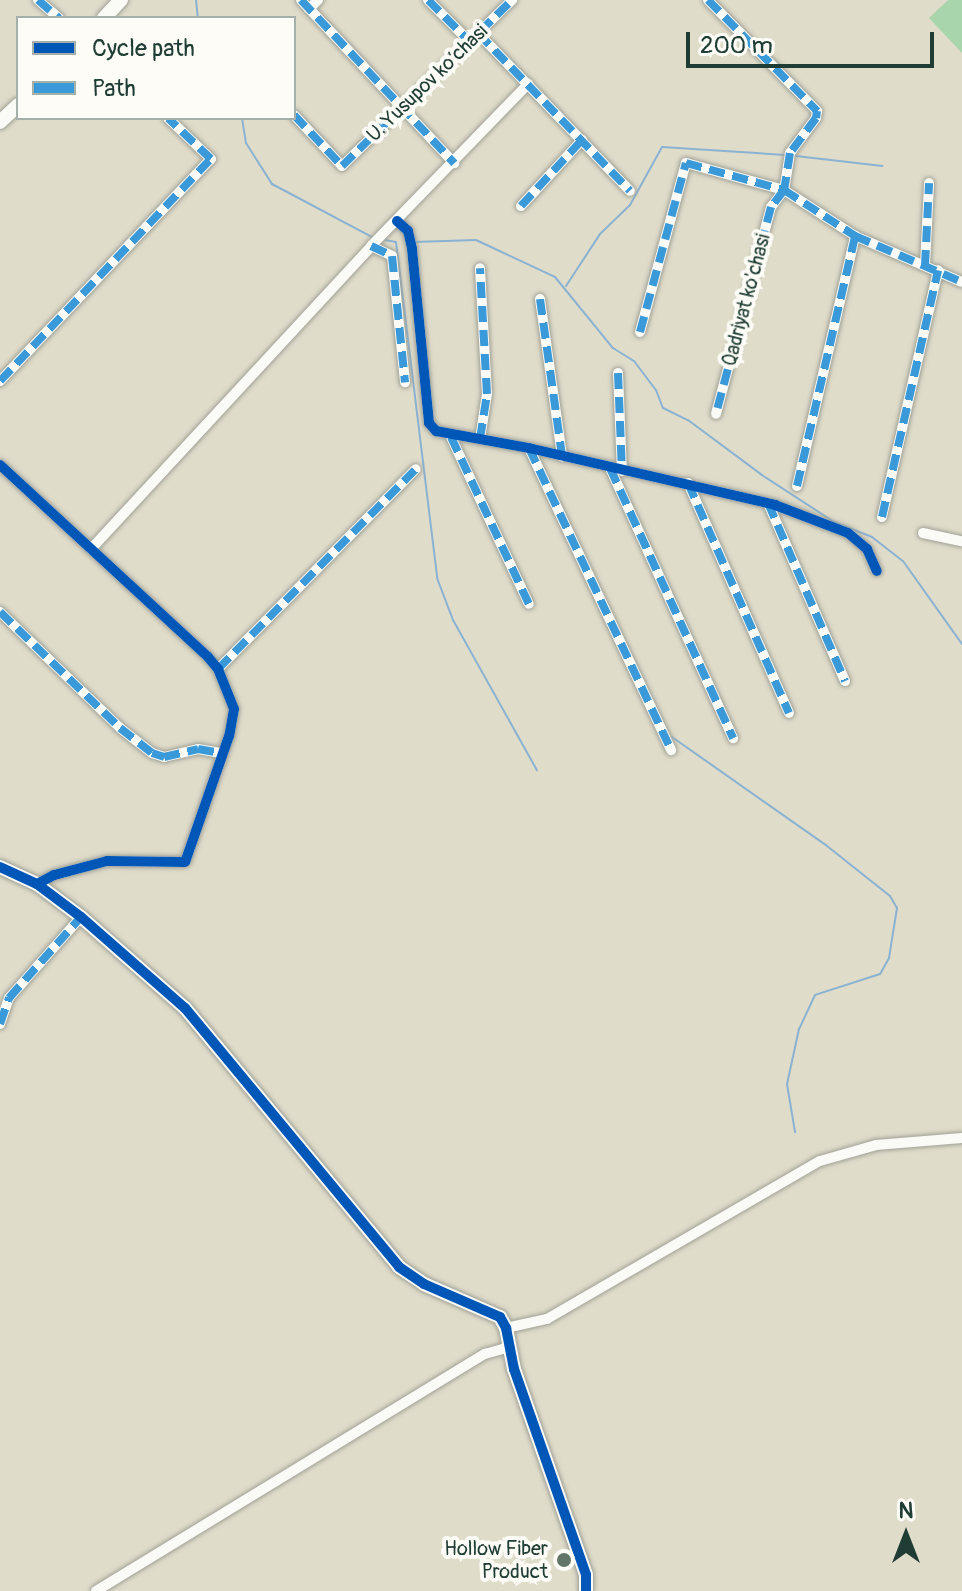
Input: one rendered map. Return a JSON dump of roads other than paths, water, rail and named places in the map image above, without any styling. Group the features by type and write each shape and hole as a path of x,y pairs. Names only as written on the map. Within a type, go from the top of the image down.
{"street":[{"path":"38,0 57,16"},
{"path":"106,16 121,0"},
{"path":"301,0 454,163"},
{"path":"309,9 318,0"},
{"path":"428,0 528,84 630,191"},
{"name":"U. Yusupov ko‘chasi","path":"296,117 342,166 512,0"},
{"name":"Qadriyat ko'chasi","path":"708,0 817,111 816,118 789,156 784,190 771,207 716,414"},
{"path":"91,549 372,245 528,84"},
{"path":"0,122 16,107"},
{"path":"0,381 211,159 170,120"},
{"path":"521,206 582,140"},
{"path":"640,332 686,163 784,190 855,236 962,282"},
{"path":"925,266 929,183"},
{"path":"397,221 408,231 412,249 429,423 436,431 451,437 529,448 768,503 848,533 867,549 877,571"},
{"path":"797,486 855,236"},
{"path":"372,245 392,256 405,382"},
{"path":"480,268 487,394 480,439"},
{"path":"882,517 938,270"},
{"path":"540,299 562,456"},
{"path":"618,373 622,471"},
{"path":"451,437 529,604"},
{"path":"529,448 671,750"},
{"path":"0,465 218,669 234,709 185,862 107,861 54,875 37,884"},
{"path":"610,468 733,738"},
{"path":"218,669 416,469"},
{"path":"688,483 789,713"},
{"path":"768,503 845,681"},
{"path":"923,533 962,541"},
{"path":"0,612 120,728 152,753 164,757 198,749 221,753"},
{"path":"0,867 37,884 81,917 194,1017 395,1263 424,1284 491,1310 506,1328 509,1347 586,1575 586,1591"},
{"path":"0,1024 9,998 81,917"},
{"path":"506,1328 547,1319 750,1198 820,1161 876,1145 962,1138"},
{"path":"96,1591 485,1354 509,1347"}],"waterway":[{"path":"196,0 198,16"},
{"path":"242,120 246,143 272,184 374,238"},
{"path":"566,286 600,234 630,205 662,147 785,155"},
{"path":"796,156 882,166"},
{"path":"385,240 396,242 437,578 453,620 537,770"},
{"path":"414,242 476,240 555,277 613,348 634,361 656,390 663,408 688,420 762,475 834,522 872,537 903,561 962,644"},
{"path":"672,737 827,846 890,896 897,908 889,958 880,974 815,995 799,1029 787,1084 795,1132"}],"place":[{"name":"Hollow Fiber Product","path":"564,1560"}]}
